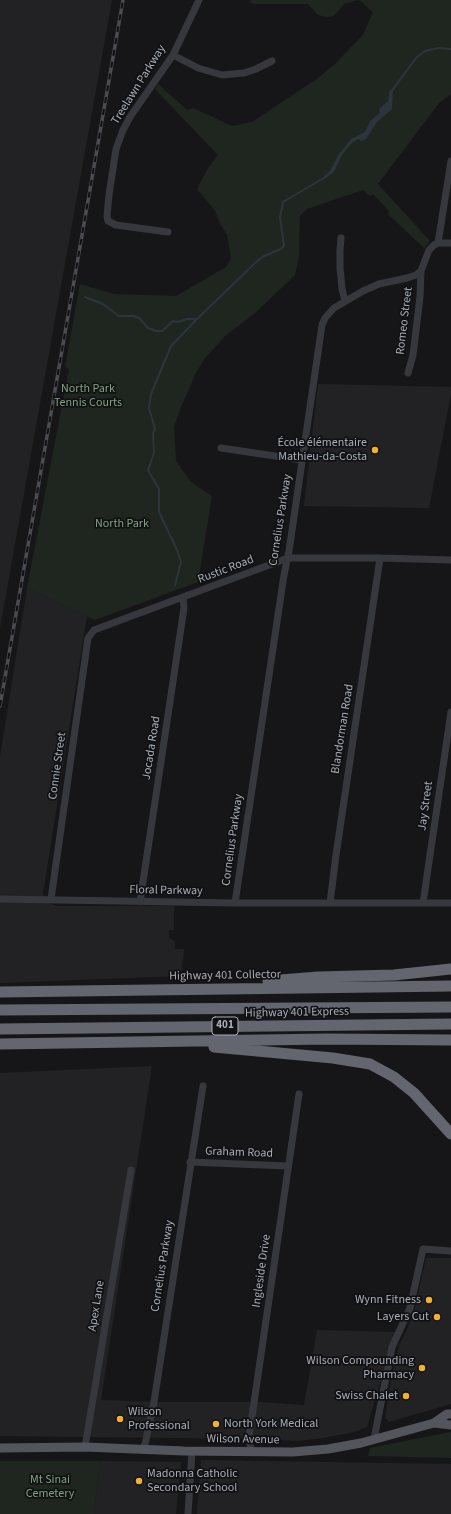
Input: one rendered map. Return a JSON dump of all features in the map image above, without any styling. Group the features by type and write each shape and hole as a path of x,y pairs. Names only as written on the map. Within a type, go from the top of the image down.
{"highway":[{"path":"194,989 318,977 394,975 451,969"},
{"name":"Highway 401 Collector","path":"0,992 451,986"},
{"name":"Highway 401 Express","path":"0,1010 451,1007"},
{"name":"Highway 401 Express","path":"0,1029 451,1024"},
{"name":"401","path":"0,1044 199,1041 451,1040"},
{"path":"199,1041 213,1047 333,1058 370,1064 394,1076 414,1093 451,1134"}],"main road":[{"name":"Wilson Avenue","path":"0,1448 85,1447 192,1451 293,1452 328,1449 374,1439 434,1423 447,1414 451,1414"},
{"name":"Wilson Avenue","path":"434,1423 451,1425"}],"street":[{"name":"Treelawn Parkway","path":"168,232 116,225 108,221 109,195 116,149 123,130 130,117 173,55 199,0"},
{"path":"173,55 198,68 222,75 244,73 272,61"},
{"path":"438,243 451,160"},
{"path":"341,238 340,267 342,289 346,301"},
{"path":"421,271 428,250 438,243 451,243"},
{"name":"Cornelius Parkway","path":"235,903 322,325 325,318 330,313 363,291 379,284 416,275 421,271"},
{"name":"Romeo Street","path":"408,373 413,355 420,297 421,271"},
{"path":"221,448 302,460"},
{"name":"Rustic Road","path":"89,636 94,630 103,625 183,598 288,558 451,560"},
{"name":"Blandorman Road","path":"330,903 380,558"},
{"name":"Jocada Road","path":"140,902 183,616 183,598"},
{"name":"Connie Street","path":"51,899 70,758 89,636"},
{"name":"Jay Street","path":"423,903 451,712"},
{"name":"Floral Parkway","path":"0,899 235,903 451,903"},
{"name":"Cornelius Parkway","path":"144,1449 154,1402 190,1162 203,1086"},
{"name":"Ingleside Drive","path":"251,1452 249,1437 299,1094"},
{"name":"Graham Road","path":"190,1162 288,1166"},
{"name":"Apex Lane","path":"85,1447 131,1170"},
{"path":"374,1439 392,1347 410,1308 423,1249 451,1251"},
{"path":"188,1514 192,1451"}],"shaded area":[{"path":"0,0 112,0 0,628"},
{"path":"391,89 393,91 392,109 377,122 366,139 361,141 359,139 347,148 334,172 325,178 324,176 330,171 339,154 351,139 365,132 370,121 380,113 379,109 388,102"},
{"name":"École élémentaire Mathieu-da-Costa","path":"318,384 451,387 451,394 429,508 304,506"},
{"path":"27,588 87,616 43,893 45,902 58,906 174,906 174,930 169,930 169,938 175,941 175,949 184,949 181,976 0,983 0,757"},
{"path":"152,1066 101,1400 158,1402 260,1402 304,1405 317,1330 395,1332 367,1427 354,1432 298,1441 260,1439 0,1436 0,1073"},
{"path":"426,1258 451,1258 451,1404 389,1422 385,1418 391,1379 399,1346 413,1316"},
{"path":"201,1460 451,1464 451,1514 197,1514"},
{"name":"Madonna Catholic Secondary School","path":"100,1461 181,1462 176,1514 94,1514"}],"green space":[{"path":"250,0 358,0 344,4 334,16 327,17 318,15 308,4 255,4 251,3"},
{"name":"North Park","path":"359,0 451,0 451,94 439,103 378,184 430,241 424,248 388,214 389,211 373,194 370,196 363,190 307,209 300,216 299,257 295,275 254,314 225,336 205,358 196,373 174,427 176,461 191,482 212,496 198,582 95,620 27,588 69,369 65,367 80,284 114,294 176,296 226,267 231,258 227,235 214,209 197,189 208,168 218,155 155,89 158,84 187,110 193,108 232,126 252,122 318,78 334,65 363,35 373,12"},
{"path":"451,1432 451,1458 368,1456 370,1448"},
{"name":"Mt Sinai Cemetery","path":"0,1461 100,1461 94,1514 0,1514"}],"waterway":[{"path":"391,92 416,58 425,51 439,48 451,49"},
{"path":"175,585 181,562 159,512 159,489 148,470 154,453 153,433 155,429 149,408 151,394 171,346 256,262 264,256 281,249 284,246 280,217 283,202 327,176"},
{"path":"85,297 103,304 119,316 134,316 139,318 148,328 156,331 162,331 173,321 178,322 187,319 197,319"}],"railway":[{"path":"0,706 123,0"}],"place":[{"name":"École élémentaire Mathieu-da-Costa","path":"375,450"},
{"name":"Wynn Fitness","path":"429,1300"},
{"name":"Layers Cut","path":"437,1317"},
{"name":"Wilson Compounding Pharmacy","path":"422,1368"},
{"name":"Swiss Chalet","path":"406,1396"},
{"name":"Wilson Professional","path":"120,1419"},
{"name":"North York Medical","path":"216,1424"},
{"name":"Madonna Catholic Secondary School","path":"139,1481"}],"park label":[{"name":"North Park Tennis Courts","path":"88,396"}]}
